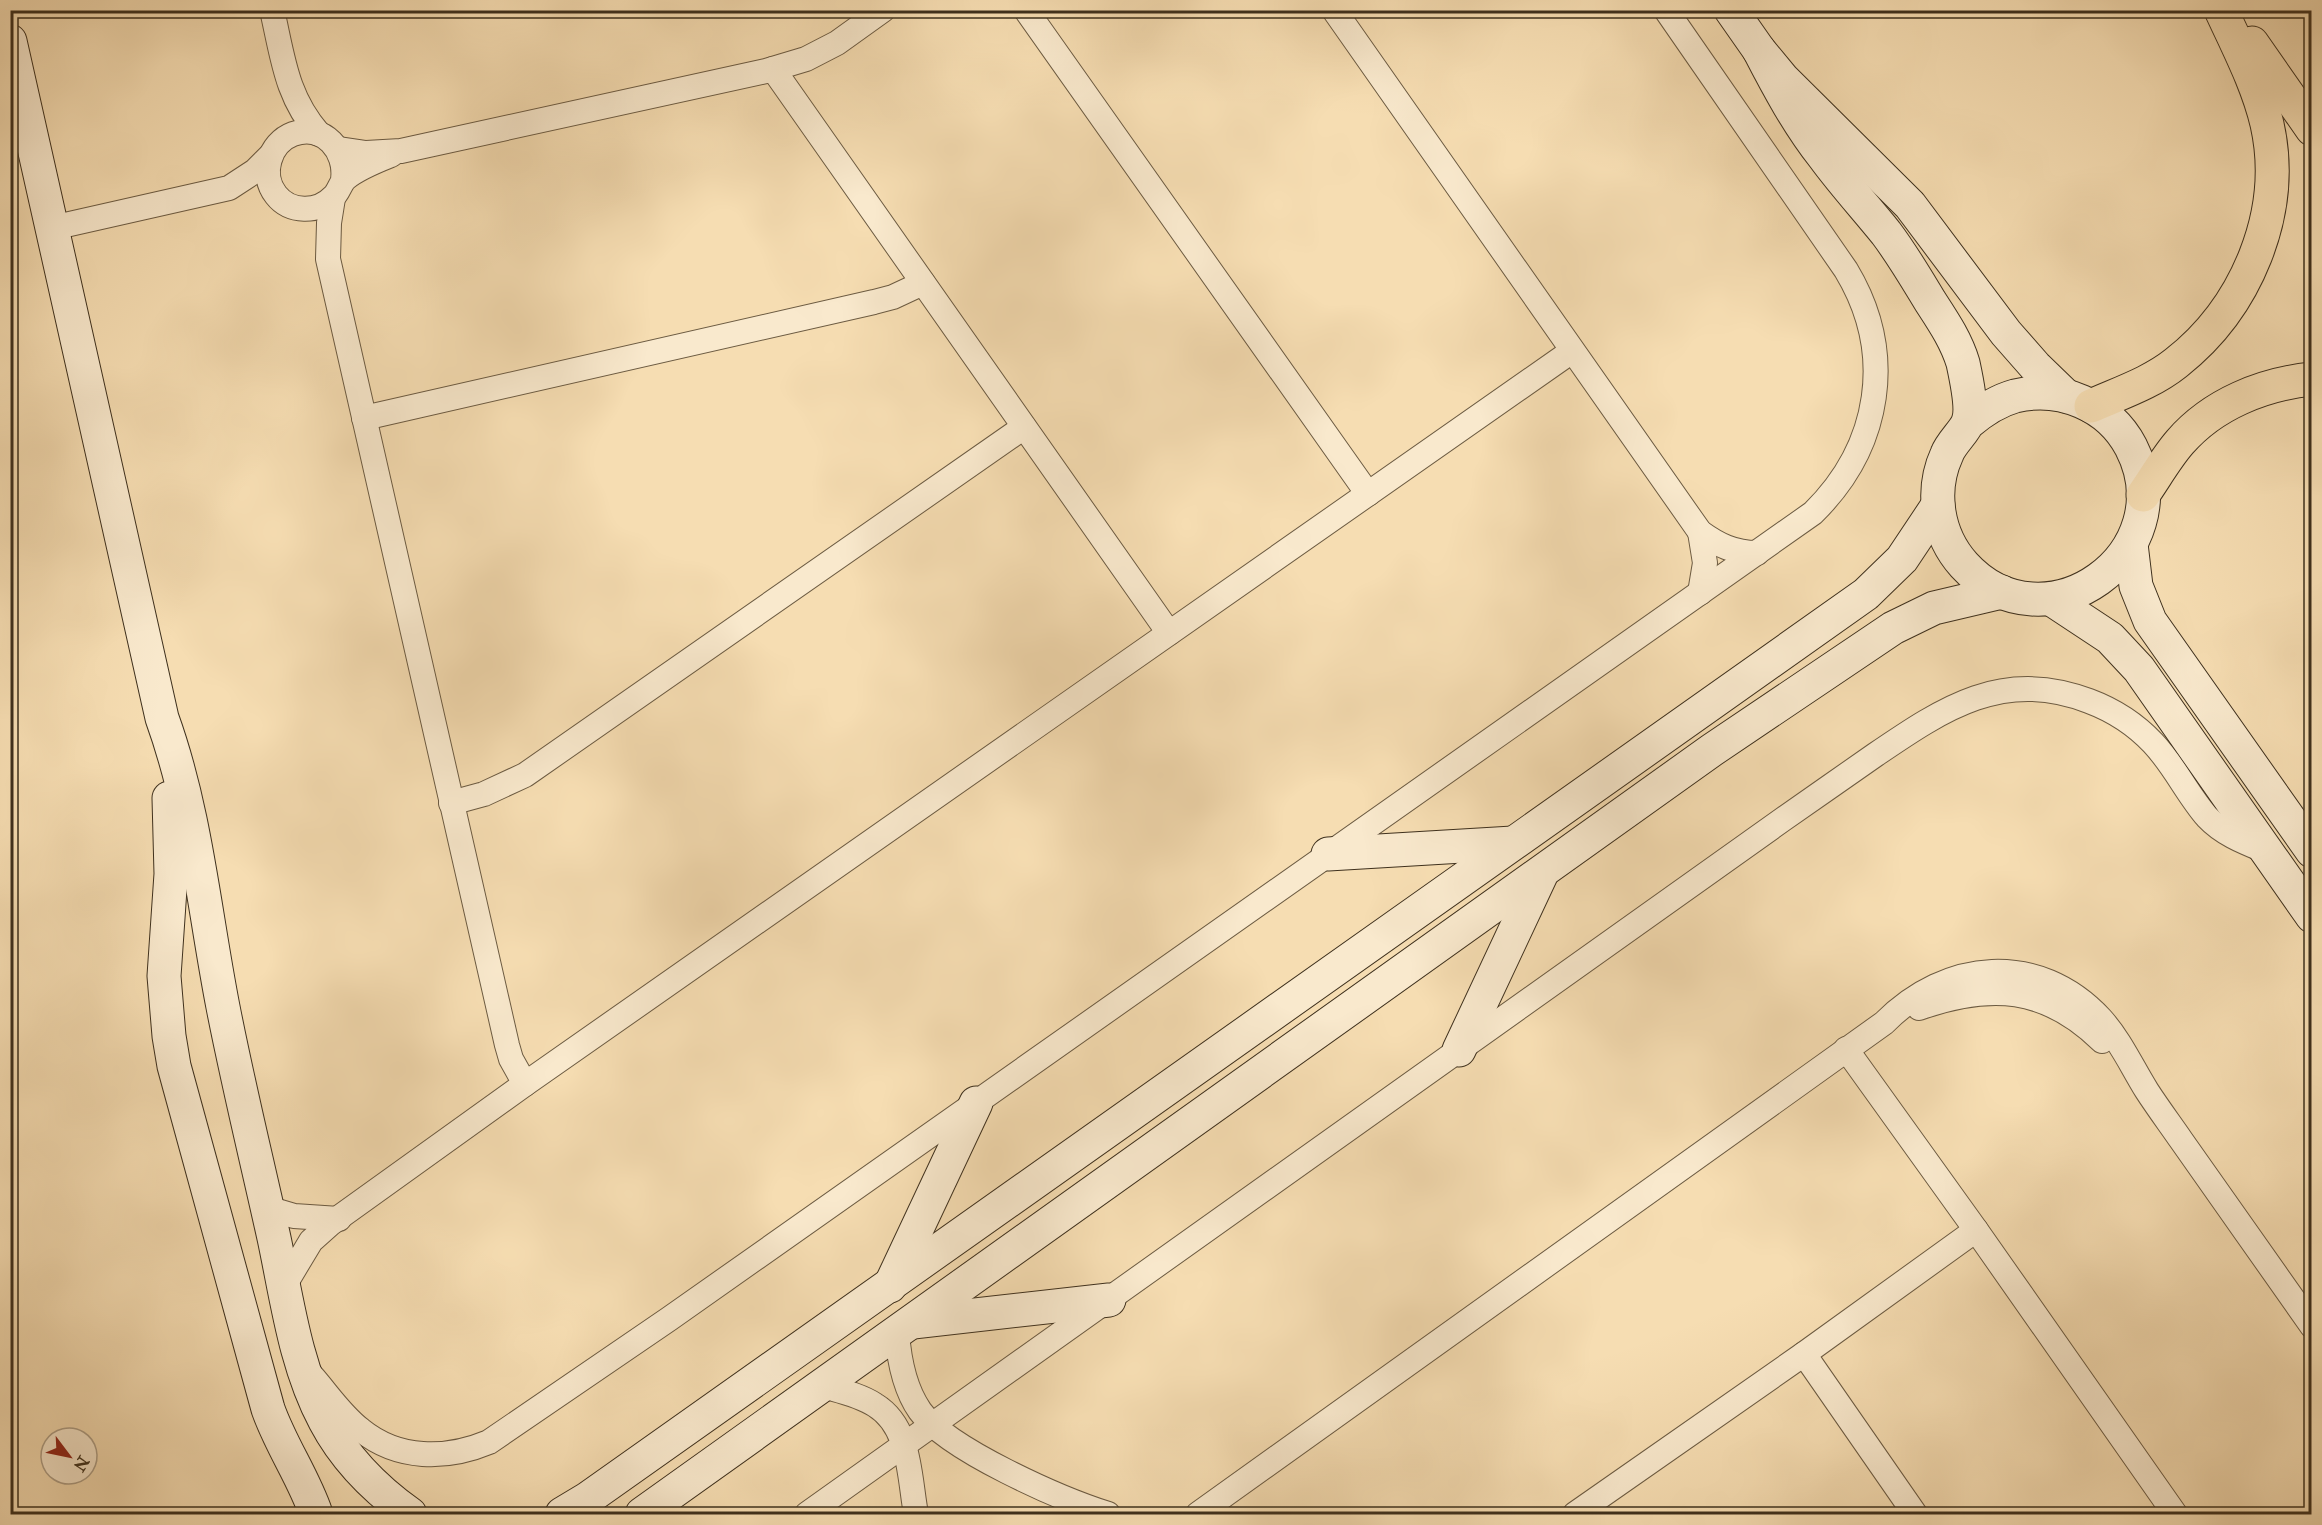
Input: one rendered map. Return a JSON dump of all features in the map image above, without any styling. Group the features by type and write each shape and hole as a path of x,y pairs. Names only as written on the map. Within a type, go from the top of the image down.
{"highway":[{"path":"2078,401 2144,383 2175,363 2203,339 2227,310 2246,278 2261,242 2270,203 2272,164 2267,125 2256,87 2221,10"},
{"path":"2228,10 2312,129"},
{"path":"2143,495 2180,442 2206,419 2235,400 2266,387 2312,379"}],"street":[{"path":"272,10 290,88 304,115 319,134"},
{"path":"339,149 366,153 401,151 773,69 806,59 837,44 883,10"},
{"path":"1026,10 1368,494"},
{"path":"1334,10 1700,532 1724,547 1746,553 1757,553"},
{"path":"302,1364 359,1429 374,1439 407,1452 425,1454 450,1454 473,1449 489,1442 669,1319 1813,513 1838,486 1848,471 1863,439 1873,401 1876,360 1863,303 1846,270 1666,10"},
{"path":"1731,10 1759,50 1803,128 1830,165 1888,235 1949,330 1962,363 1966,381 1968,423"},
{"path":"10,41 162,718 177,759 189,807 223,1007 302,1364 325,1421 341,1448 375,1487 410,1515"},
{"path":"1759,50 1808,106 1865,159 1910,206 2006,333 2035,366 2078,401 2119,429 2137,460 2143,495 2138,528 2124,556 2104,577 2079,591 2051,599 2018,597 2002,592 1974,575 1962,564 1945,536 1938,505 1938,487 1944,461 1957,437 1968,423 1998,402 2014,396 2040,393 2078,401"},
{"path":"773,69 1169,633"},
{"path":"290,88 268,177 277,196 289,205 314,234 328,259"},
{"path":"52,228 229,188 255,171 277,148 303,132 319,134 332,141 339,149 345,170 329,223 328,259 507,1046 511,1059 525,1084"},
{"path":"229,188 259,194 289,205 315,208 368,165 401,151"},
{"path":"364,418 874,302 893,297 923,283"},
{"path":"284,1286 311,1241 321,1231 525,1084 1572,351"},
{"path":"451,803 484,794 525,775 1024,427"},
{"path":"562,1515 597,1493 889,1287 1866,594 1902,559 1938,505"},
{"path":"1700,532 1705,563 1700,593"},
{"path":"2131,544 2136,586 2150,621 2312,851"},
{"path":"642,1515 1712,750 1893,628 1934,608 2002,592"},
{"path":"2051,599 2093,624 2110,638 2139,669 2312,916"},
{"path":"807,1515 1782,820 1925,721 1957,704 1985,694 2015,689 2045,690 2075,696 2103,707 2130,723 2153,743 2206,816 2243,842 2266,851"},
{"path":"162,718 171,842 164,976 166,1016 174,1066 268,1409 286,1452 300,1475 316,1515"},
{"path":"1328,854 1513,843"},
{"path":"1459,1050 1542,872"},
{"path":"1198,1515 1884,1023 1947,998 1966,994 2001,992 2034,997 2064,1011 2093,1031 2148,1093 2312,1326"},
{"path":"1846,1049 1976,1230 2175,1515"},
{"path":"889,1287 976,1103"},
{"path":"267,1208 294,1216 339,1219"},
{"path":"1575,1515 1976,1230"},
{"path":"904,1327 1109,1300"},
{"path":"904,1327 898,1353 910,1392 920,1411 932,1425 971,1451 1014,1475 1108,1515"},
{"path":"1804,1354 1915,1515"},
{"path":"823,1386 874,1404 893,1419 904,1446 916,1515"}]}
